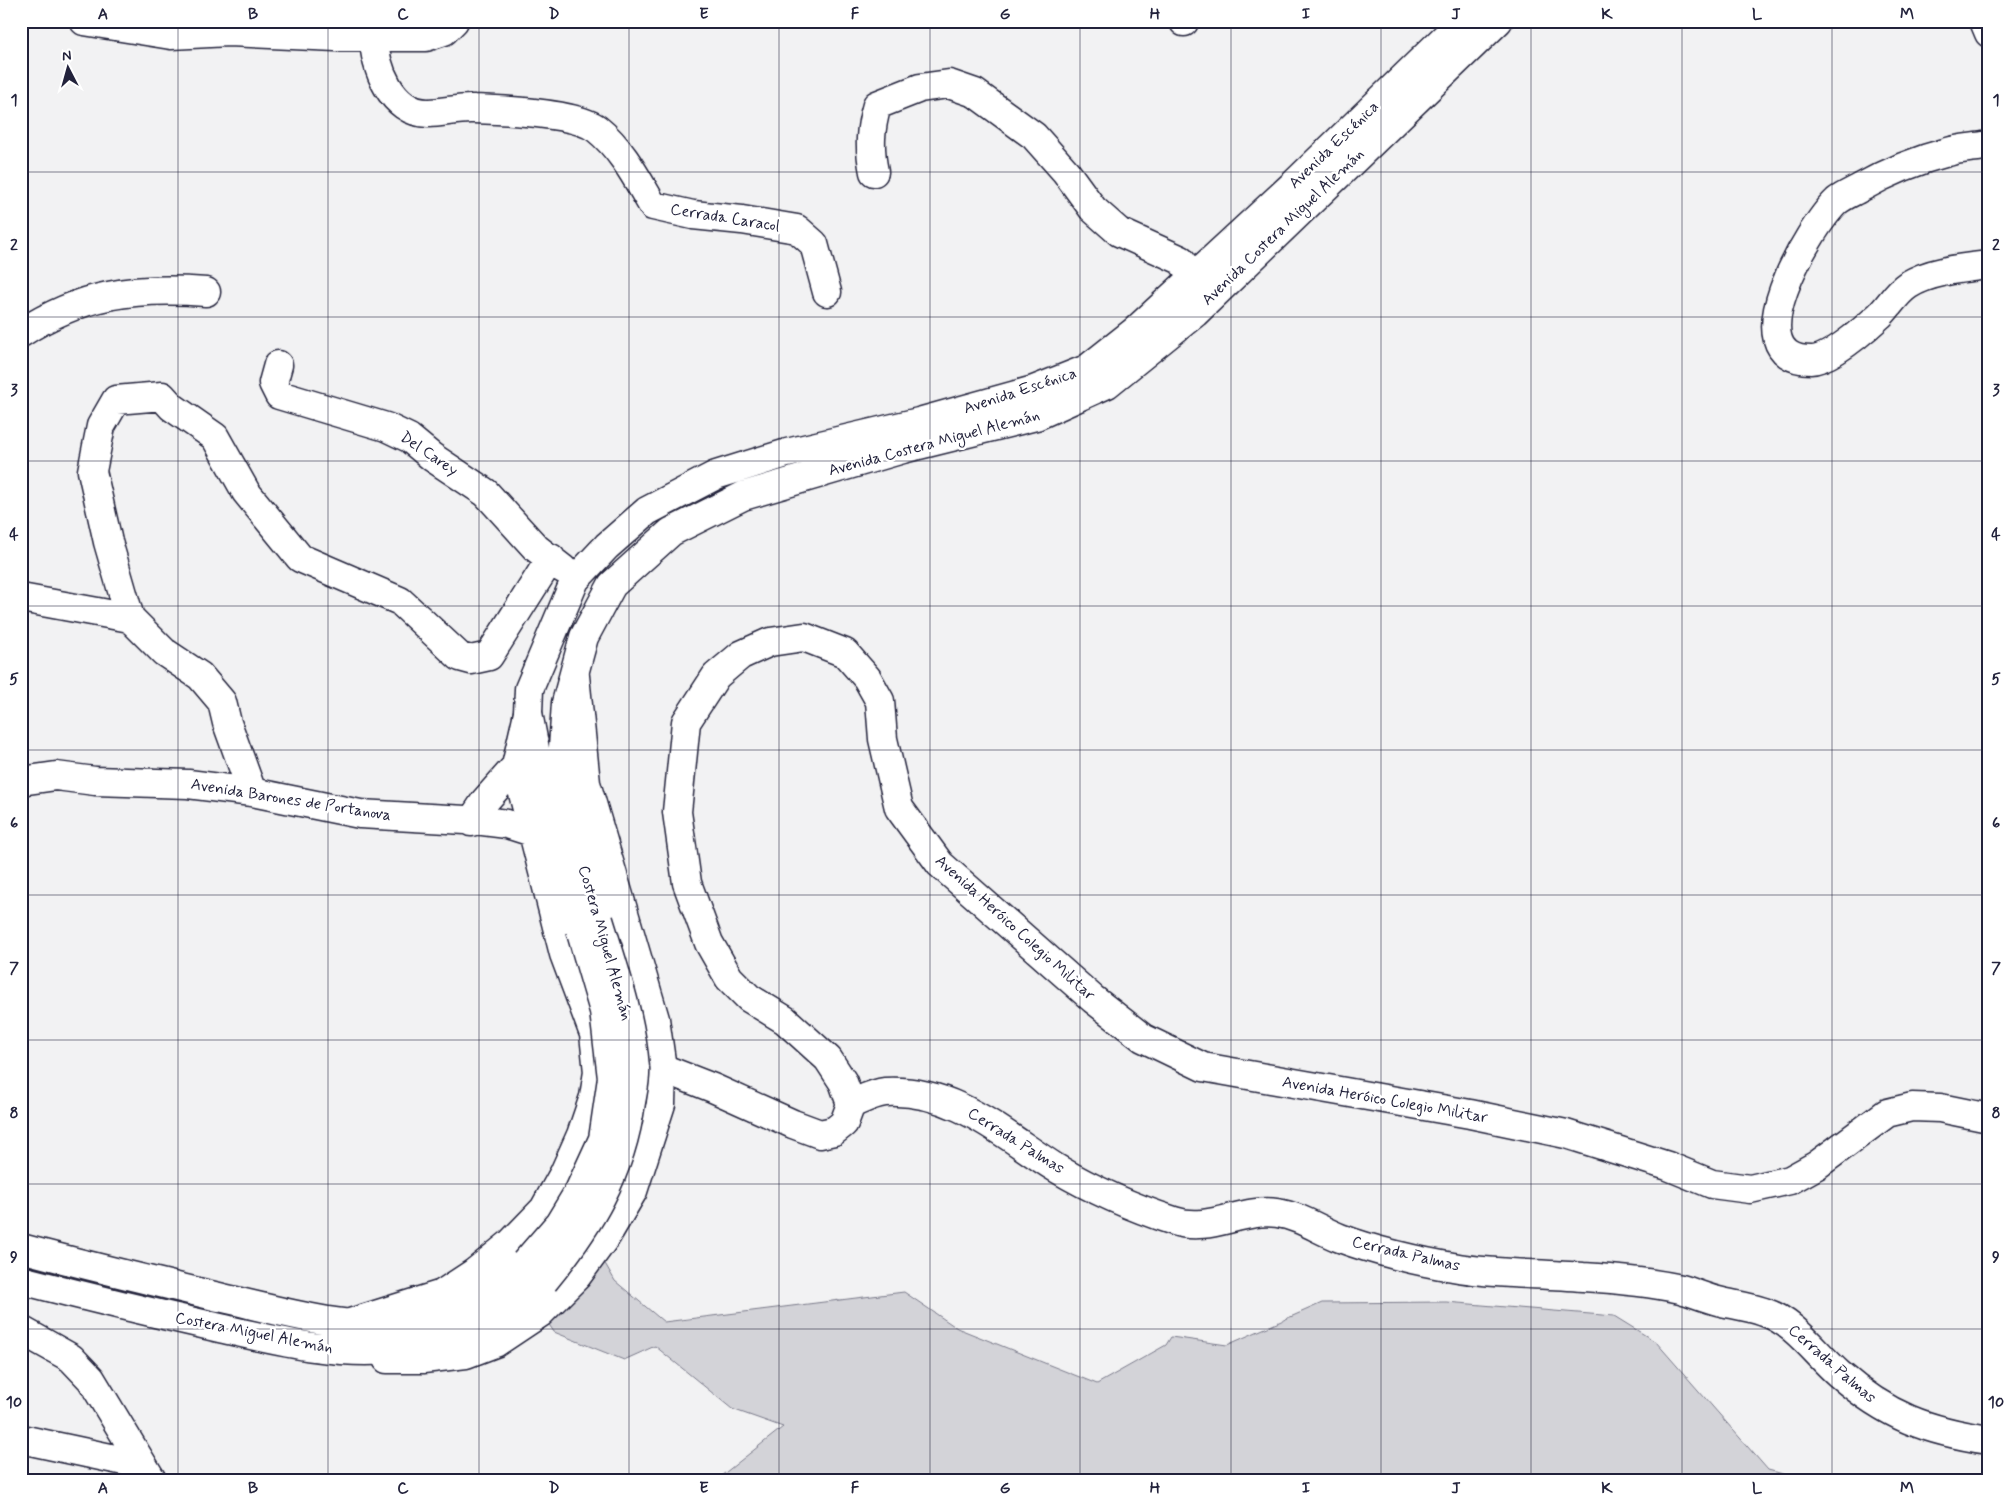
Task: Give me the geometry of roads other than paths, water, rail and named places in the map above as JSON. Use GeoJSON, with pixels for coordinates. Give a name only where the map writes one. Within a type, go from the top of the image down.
{"type":"FeatureCollection","features":[{"type":"Feature","properties":{"kind":"street"},"geometry":{"type":"LineString","coordinates":[[84,21],[171,35],[229,32],[336,37],[426,38],[444,31],[454,21]]}},
{"type":"Feature","properties":{"kind":"street","name":"Avenida Escénica"},"geometry":{"type":"LineString","coordinates":[[550,634],[575,580],[607,546],[647,512],[716,474],[787,453],[919,422],[1024,393],[1087,369],[1135,331],[1301,177],[1462,21]]}},
{"type":"Feature","properties":{"kind":"street","name":"Avenida Costera Miguel Alemán"},"geometry":{"type":"LineString","coordinates":[[584,637],[612,585],[656,545],[671,532],[743,496],[903,449],[1036,416],[1107,384],[1195,313],[1498,21]]}},
{"type":"Feature","properties":{"kind":"street"},"geometry":{"type":"LineString","coordinates":[[1984,21],[1989,33]]}},
{"type":"Feature","properties":{"kind":"street","name":"Cerrada Caracol"},"geometry":{"type":"LineString","coordinates":[[374,37],[374,54],[385,78],[394,96],[407,107],[426,113],[473,109],[573,118],[597,129],[626,161],[652,206],[692,215],[742,220],[798,229],[814,244],[827,292]]}},
{"type":"Feature","properties":{"kind":"street"},"geometry":{"type":"LineString","coordinates":[[874,172],[870,151],[870,129],[877,105],[920,88],[949,84],[975,93],[1034,136],[1066,172],[1093,209],[1119,232],[1181,260],[1193,276]]}},
{"type":"Feature","properties":{"kind":"street"},"geometry":{"type":"LineString","coordinates":[[1989,146],[1949,151],[1888,172],[1838,200],[1809,236],[1788,278],[1779,304],[1776,327],[1780,345],[1791,356],[1810,360],[1819,359],[1868,325],[1909,284],[1954,269],[1989,265]]}},
{"type":"Feature","properties":{"kind":"street"},"geometry":{"type":"LineString","coordinates":[[21,333],[43,319],[75,304],[128,291],[170,290],[206,292]]}},
{"type":"Feature","properties":{"kind":"street","name":"Del Carey"},"geometry":{"type":"LineString","coordinates":[[278,365],[273,383],[279,395],[386,427],[408,438],[432,457],[486,493],[536,548],[551,558],[575,580]]}},
{"type":"Feature","properties":{"kind":"street"},"geometry":{"type":"LineString","coordinates":[[252,792],[227,723],[222,702],[200,676],[164,652],[130,618],[108,542],[92,471],[101,426],[116,400],[162,396],[172,407],[214,437],[246,492],[300,558],[400,601],[460,657],[471,660],[489,656],[551,558]]}},
{"type":"Feature","properties":{"kind":"street"},"geometry":{"type":"LineString","coordinates":[[21,598],[130,618]]}},
{"type":"Feature","properties":{"kind":"street","name":"Costera Miguel Alemán"},"geometry":{"type":"LineString","coordinates":[[21,1248],[121,1274],[310,1318],[347,1337],[398,1349],[433,1343],[469,1331],[511,1310],[534,1272],[575,1243],[600,1202],[615,1164],[629,1118],[636,1070],[626,1006],[551,832],[528,714],[529,689],[550,634]]}},
{"type":"Feature","properties":{"kind":"street","name":"Costera Miguel Alemán"},"geometry":{"type":"LineString","coordinates":[[584,637],[566,703],[562,763],[569,815],[590,924]]}},
{"type":"Feature","properties":{"kind":"street","name":"Avenida Heróico Colegio Militar"},"geometry":{"type":"LineString","coordinates":[[851,1104],[843,1082],[828,1059],[785,1020],[749,998],[729,978],[709,943],[696,912],[687,883],[677,812],[686,722],[716,676],[741,655],[770,642],[804,637],[845,653],[867,678],[880,701],[883,739],[898,808],[940,864],[1093,999],[1143,1038],[1203,1067],[1470,1114],[1566,1134],[1668,1166],[1712,1184],[1750,1189],[1790,1180],[1817,1165],[1887,1113],[1912,1106],[1940,1108],[1989,1118]]}},
{"type":"Feature","properties":{"kind":"street"},"geometry":{"type":"LineString","coordinates":[[347,1337],[392,1360],[466,1354],[495,1343],[540,1313],[577,1276],[607,1235],[633,1191],[661,1104],[662,1068],[656,1019],[586,783],[575,672]]}},
{"type":"Feature","properties":{"kind":"street"},"geometry":{"type":"LineString","coordinates":[[347,1337],[442,1294],[474,1273],[510,1244],[544,1209],[578,1142],[594,1097],[598,1072],[596,1043],[564,954],[516,766],[528,714]]}},
{"type":"Feature","properties":{"kind":"street"},"geometry":{"type":"LineString","coordinates":[[516,766],[484,801],[471,822],[516,842],[524,854],[569,1017],[596,1043],[662,1068],[820,1134],[834,1131],[844,1122],[851,1104]]}},
{"type":"Feature","properties":{"kind":"street","name":"Avenida Barones de Portanova"},"geometry":{"type":"LineString","coordinates":[[26,775],[56,776],[95,781],[188,784],[252,792],[360,814],[507,824],[532,832]]}},
{"type":"Feature","properties":{"kind":"street","name":"Cerrada Palmas"},"geometry":{"type":"LineString","coordinates":[[851,1104],[883,1092],[925,1094],[944,1100],[966,1108],[1059,1169],[1131,1206],[1179,1223],[1200,1226],[1253,1212],[1278,1213],[1300,1219],[1340,1238],[1454,1268],[1623,1280],[1681,1289],[1707,1298],[1759,1310],[1776,1316],[1790,1327],[1839,1374],[1876,1404],[1906,1420],[1936,1430],[1989,1440]]}},
{"type":"Feature","properties":{"kind":"street","name":"Costera Miguel Alemán"},"geometry":{"type":"LineString","coordinates":[[21,1280],[144,1311],[270,1339],[347,1337]]}},
{"type":"Feature","properties":{"kind":"street"},"geometry":{"type":"LineString","coordinates":[[21,1330],[71,1358],[91,1379],[147,1472]]}},
{"type":"Feature","properties":{"kind":"street"},"geometry":{"type":"LineString","coordinates":[[21,1439],[147,1472]]}}]}
